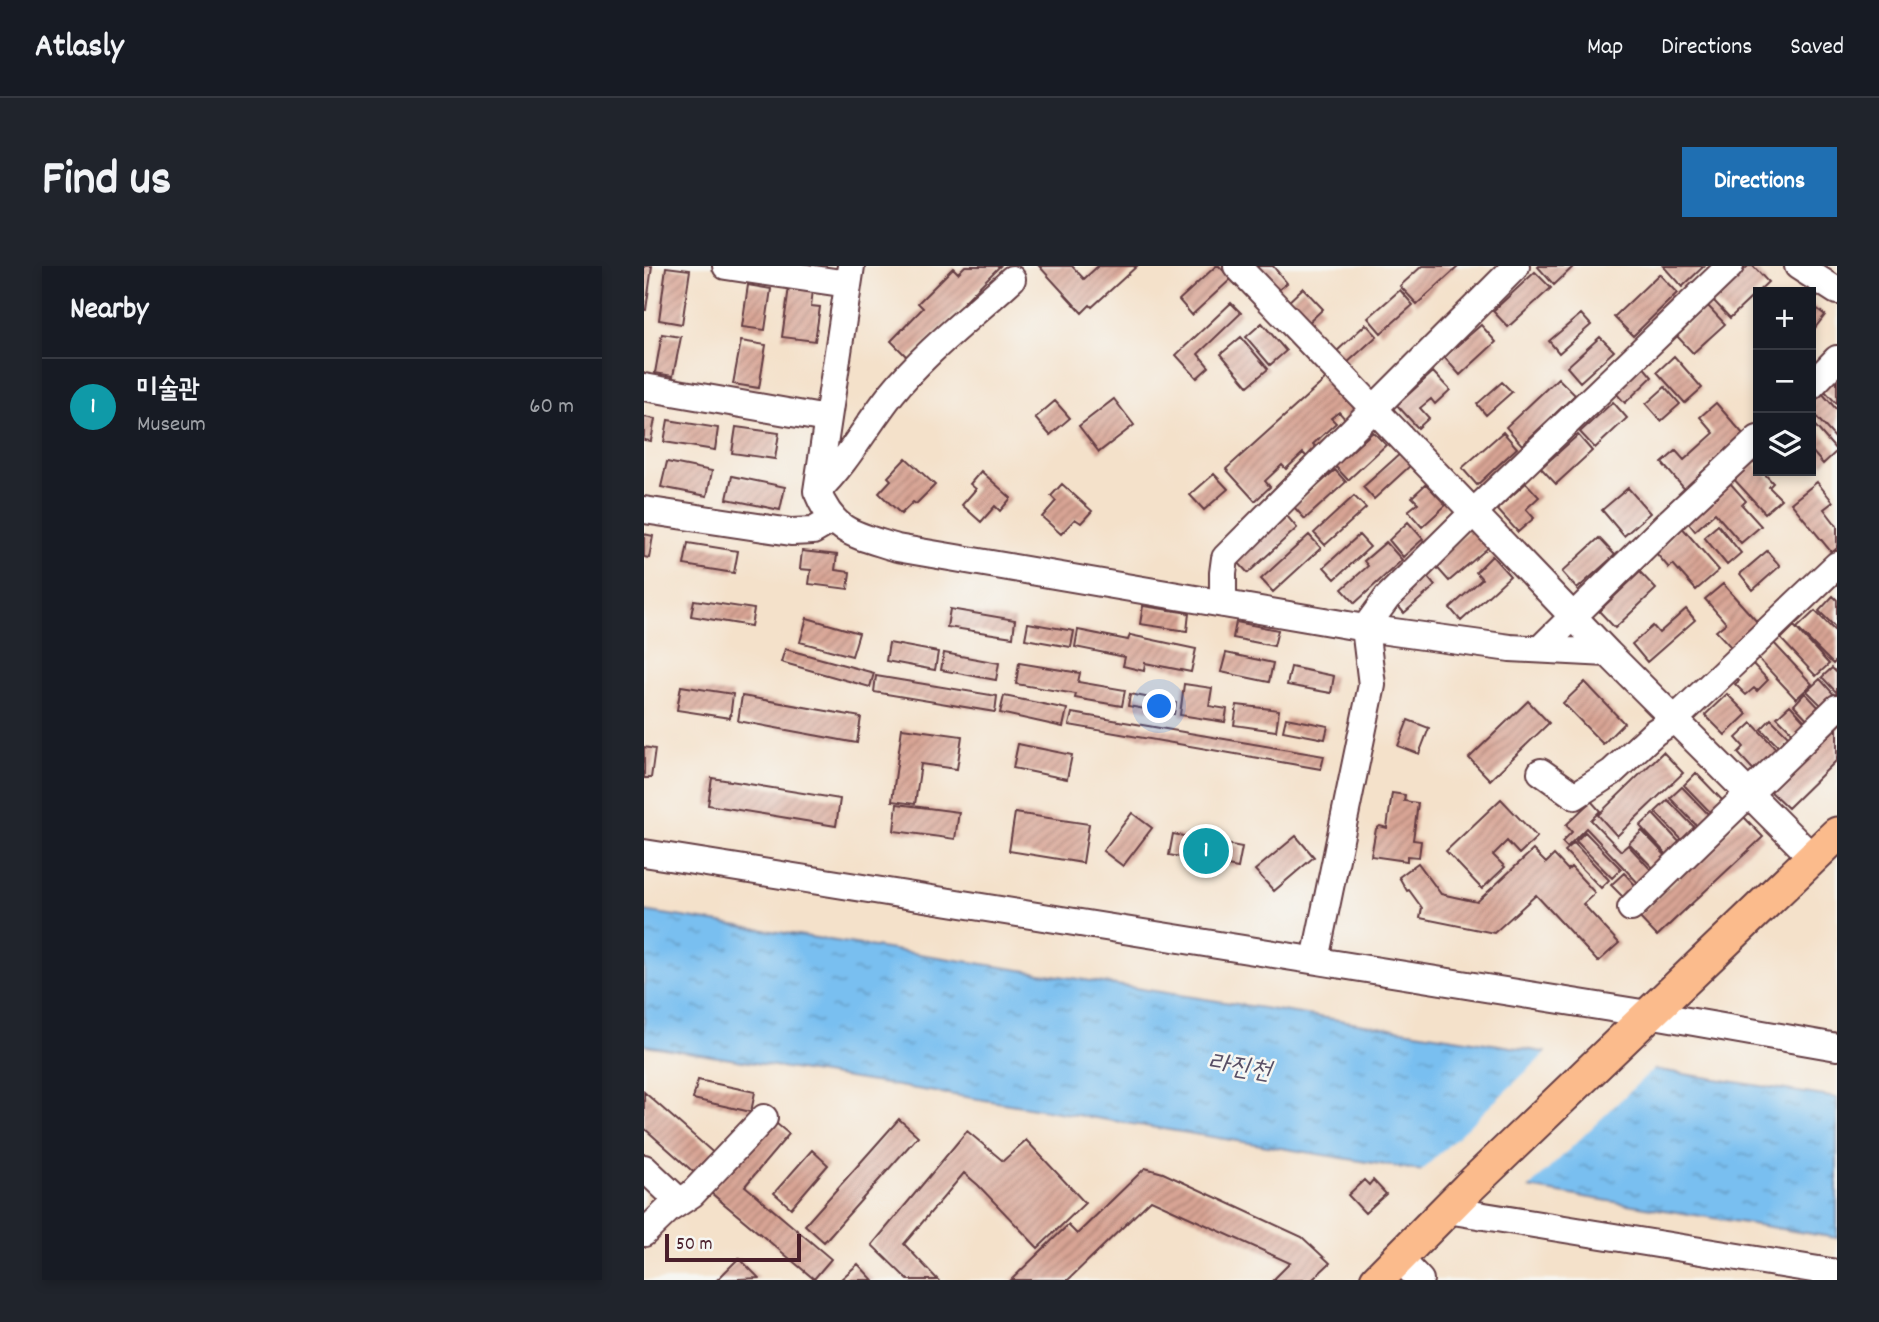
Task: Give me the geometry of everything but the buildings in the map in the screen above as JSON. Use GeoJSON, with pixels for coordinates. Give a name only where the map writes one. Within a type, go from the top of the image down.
{"type":"FeatureCollection","features":[{"type":"Feature","properties":{"kind":"main road"},"geometry":{"type":"LineString","coordinates":[[1399,1273],[1458,1199],[1837,834]]}},
{"type":"Feature","properties":{"kind":"street"},"geometry":{"type":"LineString","coordinates":[[726,266],[849,275],[817,491],[832,520],[850,532],[897,548],[1365,628],[1510,648],[1608,653]]}},
{"type":"Feature","properties":{"kind":"street"},"geometry":{"type":"LineString","coordinates":[[1237,266],[1608,653],[1812,857]]}},
{"type":"Feature","properties":{"kind":"street"},"geometry":{"type":"LineString","coordinates":[[1223,604],[1225,558],[1516,266]]}},
{"type":"Feature","properties":{"kind":"street"},"geometry":{"type":"LineString","coordinates":[[1315,960],[1372,685],[1365,628],[1387,598],[1730,266]]}},
{"type":"Feature","properties":{"kind":"street"},"geometry":{"type":"LineString","coordinates":[[1798,266],[1837,291]]}},
{"type":"Feature","properties":{"kind":"street"},"geometry":{"type":"LineString","coordinates":[[817,491],[836,472],[892,393],[1012,279]]}},
{"type":"Feature","properties":{"kind":"street"},"geometry":{"type":"LineString","coordinates":[[1816,381],[1837,359]]}},
{"type":"Feature","properties":{"kind":"street"},"geometry":{"type":"LineString","coordinates":[[644,387],[827,419]]}},
{"type":"Feature","properties":{"kind":"street"},"geometry":{"type":"LineString","coordinates":[[1540,649],[1666,524],[1753,444]]}},
{"type":"Feature","properties":{"kind":"street"},"geometry":{"type":"LineString","coordinates":[[644,510],[791,532],[813,531],[832,520]]}},
{"type":"Feature","properties":{"kind":"street"},"geometry":{"type":"LineString","coordinates":[[1541,772],[1574,796],[1612,772],[1655,732],[1674,720],[1837,565]]}},
{"type":"Feature","properties":{"kind":"street"},"geometry":{"type":"LineString","coordinates":[[1631,908],[1837,708]]}},
{"type":"Feature","properties":{"kind":"street"},"geometry":{"type":"LineString","coordinates":[[644,853],[1648,1014],[1837,1047]]}},
{"type":"Feature","properties":{"kind":"street"},"geometry":{"type":"LineString","coordinates":[[644,1233],[679,1201],[701,1186],[764,1118]]}},
{"type":"Feature","properties":{"kind":"street"},"geometry":{"type":"LineString","coordinates":[[644,1168],[679,1201]]}},
{"type":"Feature","properties":{"kind":"street"},"geometry":{"type":"LineString","coordinates":[[1458,1199],[1837,1273]]}},
{"type":"Feature","properties":{"kind":"water","name":"라진천"},"geometry":{"type":"Polygon","coordinates":[[[644,911],[1837,1098],[1837,1238],[644,1045],[644,911]]]}},
{"type":"Feature","properties":{"kind":"pier"},"geometry":{"type":"Polygon","coordinates":[[[1549,1050],[1656,1066],[1526,1191],[1419,1173],[1549,1050]]]}},
{"type":"Feature","properties":{"kind":"place","name":"미술관"},"geometry":{"type":"Point","coordinates":[1206,851]}}]}
